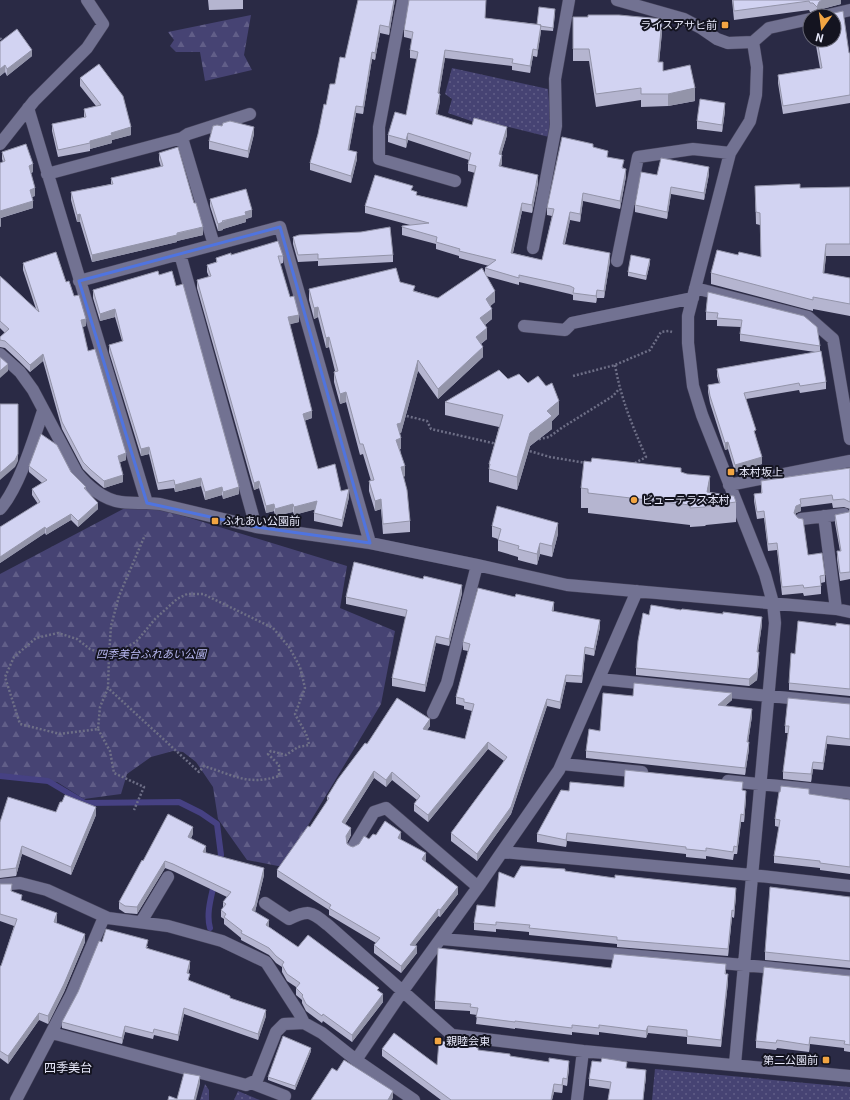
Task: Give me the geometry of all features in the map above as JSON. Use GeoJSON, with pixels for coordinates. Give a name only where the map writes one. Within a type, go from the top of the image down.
{"type":"FeatureCollection","features":[{"type":"Feature","properties":{"kind":"street"},"geometry":{"type":"LineString","coordinates":[[0,144],[28,108],[87,48],[103,24],[87,0]]}},
{"type":"Feature","properties":{"kind":"street"},"geometry":{"type":"LineString","coordinates":[[404,0],[379,127],[379,159],[455,181]]}},
{"type":"Feature","properties":{"kind":"street"},"geometry":{"type":"LineString","coordinates":[[534,248],[556,126],[555,79],[569,0]]}},
{"type":"Feature","properties":{"kind":"street"},"geometry":{"type":"LineString","coordinates":[[617,0],[684,19],[717,39],[728,43],[753,42],[770,28],[802,21]]}},
{"type":"Feature","properties":{"kind":"street"},"geometry":{"type":"LineString","coordinates":[[735,1064],[775,623],[773,603],[765,574],[702,415],[693,386],[688,338],[688,316],[730,153],[750,121],[756,95],[757,67],[753,42]]}},
{"type":"Feature","properties":{"kind":"street"},"geometry":{"type":"LineString","coordinates":[[28,108],[147,503]]}},
{"type":"Feature","properties":{"kind":"street"},"geometry":{"type":"LineString","coordinates":[[48,174],[182,138],[188,134],[250,114]]}},
{"type":"Feature","properties":{"kind":"street"},"geometry":{"type":"LineString","coordinates":[[182,138],[214,245]]}},
{"type":"Feature","properties":{"kind":"street"},"geometry":{"type":"LineString","coordinates":[[617,261],[638,157],[693,149],[730,153]]}},
{"type":"Feature","properties":{"kind":"street"},"geometry":{"type":"LineString","coordinates":[[79,281],[280,227],[370,543]]}},
{"type":"Feature","properties":{"kind":"street"},"geometry":{"type":"LineString","coordinates":[[180,254],[256,527]]}},
{"type":"Feature","properties":{"kind":"street"},"geometry":{"type":"LineString","coordinates":[[524,326],[565,330],[572,323],[694,293],[808,318],[834,339],[850,439]]}},
{"type":"Feature","properties":{"kind":"street"},"geometry":{"type":"LineString","coordinates":[[0,354],[20,372],[33,390],[77,473],[87,485],[120,502],[147,503],[159,509],[256,527],[370,543],[477,564],[567,585],[836,608],[850,612]]}},
{"type":"Feature","properties":{"kind":"street"},"geometry":{"type":"LineString","coordinates":[[0,509],[6,503],[20,474],[43,411]]}},
{"type":"Feature","properties":{"kind":"street"},"geometry":{"type":"LineString","coordinates":[[729,485],[850,461]]}},
{"type":"Feature","properties":{"kind":"street"},"geometry":{"type":"LineString","coordinates":[[801,519],[844,514]]}},
{"type":"Feature","properties":{"kind":"street"},"geometry":{"type":"LineString","coordinates":[[824,516],[836,608]]}},
{"type":"Feature","properties":{"kind":"street"},"geometry":{"type":"LineString","coordinates":[[433,713],[447,683],[477,564]]}},
{"type":"Feature","properties":{"kind":"street"},"geometry":{"type":"LineString","coordinates":[[356,1060],[402,992],[478,888],[559,770],[637,591]]}},
{"type":"Feature","properties":{"kind":"street"},"geometry":{"type":"LineString","coordinates":[[599,679],[850,704]]}},
{"type":"Feature","properties":{"kind":"street"},"geometry":{"type":"LineString","coordinates":[[562,764],[657,774]]}},
{"type":"Feature","properties":{"kind":"street"},"geometry":{"type":"LineString","coordinates":[[713,779],[850,793]]}},
{"type":"Feature","properties":{"kind":"street"},"geometry":{"type":"LineString","coordinates":[[353,847],[374,812],[386,808],[478,888]]}},
{"type":"Feature","properties":{"kind":"street"},"geometry":{"type":"LineString","coordinates":[[502,852],[752,875],[850,886]]}},
{"type":"Feature","properties":{"kind":"street"},"geometry":{"type":"LineString","coordinates":[[141,922],[168,878]]}},
{"type":"Feature","properties":{"kind":"street"},"geometry":{"type":"LineString","coordinates":[[0,885],[20,883],[47,890],[108,918],[168,926],[222,941],[266,962],[304,1023]]}},
{"type":"Feature","properties":{"kind":"street"},"geometry":{"type":"LineString","coordinates":[[265,903],[289,919],[303,912],[314,915],[328,925],[452,1036],[583,1051],[735,1064],[850,1076]]}},
{"type":"Feature","properties":{"kind":"street"},"geometry":{"type":"LineString","coordinates":[[16,1100],[71,995],[104,916]]}},
{"type":"Feature","properties":{"kind":"street"},"geometry":{"type":"LineString","coordinates":[[442,939],[744,965],[850,976]]}},
{"type":"Feature","properties":{"kind":"street"},"geometry":{"type":"LineString","coordinates":[[52,1032],[246,1085],[257,1080],[276,1032],[284,1024],[304,1023],[322,1033],[356,1060],[414,1100]]}},
{"type":"Feature","properties":{"kind":"street"},"geometry":{"type":"LineString","coordinates":[[577,1100],[583,1051]]}},
{"type":"Feature","properties":{"kind":"street"},"geometry":{"type":"LineString","coordinates":[[251,1083],[285,1096]]}},
{"type":"Feature","properties":{"kind":"path"},"geometry":{"type":"LineString","coordinates":[[0,38],[4,43]]}},
{"type":"Feature","properties":{"kind":"path"},"geometry":{"type":"LineString","coordinates":[[573,376],[615,365],[650,350],[661,332],[668,331],[688,338]]}},
{"type":"Feature","properties":{"kind":"path"},"geometry":{"type":"LineString","coordinates":[[615,365],[620,389],[628,415],[646,457],[637,463],[630,463]]}},
{"type":"Feature","properties":{"kind":"path"},"geometry":{"type":"LineString","coordinates":[[534,440],[550,437],[563,427],[613,396],[620,389]]}},
{"type":"Feature","properties":{"kind":"path"},"geometry":{"type":"LineString","coordinates":[[401,415],[427,421],[432,429],[501,445]]}},
{"type":"Feature","properties":{"kind":"path"},"geometry":{"type":"LineString","coordinates":[[524,450],[550,457],[588,464]]}},
{"type":"Feature","properties":{"kind":"path"},"geometry":{"type":"LineString","coordinates":[[134,810],[144,787],[114,773],[110,750],[98,729],[100,707],[108,688],[111,626],[119,596],[145,535]]}},
{"type":"Feature","properties":{"kind":"path"},"geometry":{"type":"LineString","coordinates":[[98,729],[60,734],[20,724],[5,677],[14,657],[36,638],[58,633],[77,639],[90,649],[109,656],[136,642],[155,619],[177,599],[186,594],[203,594],[272,628],[289,647],[300,667],[305,688],[295,714],[308,738],[309,745],[298,747],[286,755],[271,751],[268,754],[279,765],[279,776],[267,780],[238,778],[204,766],[199,772],[108,688]]}},
{"type":"Feature","properties":{"kind":"highlighted area"},"geometry":{"type":"Polygon","coordinates":[[[280,227],[370,543],[256,527],[147,503],[79,281],[280,227]]]}},
{"type":"Feature","properties":{"kind":"green space"},"geometry":{"type":"Polygon","coordinates":[[[251,15],[244,55],[252,70],[205,81],[200,52],[176,52],[170,46],[174,40],[168,32],[251,15]]]}},
{"type":"Feature","properties":{"kind":"green space"},"geometry":{"type":"Polygon","coordinates":[[[452,68],[548,89],[551,126],[549,137],[481,120],[477,123],[448,113],[452,99],[445,94],[452,68]]]}},
{"type":"Feature","properties":{"kind":"green space","name":"四季美台ふれあい公園"},"geometry":{"type":"Polygon","coordinates":[[[151,506],[347,566],[340,608],[395,631],[381,704],[283,867],[247,860],[218,819],[213,787],[196,762],[183,752],[173,751],[151,757],[127,774],[121,794],[84,799],[57,782],[0,776],[0,574],[125,508],[151,506]]]}},
{"type":"Feature","properties":{"kind":"green space"},"geometry":{"type":"Polygon","coordinates":[[[655,1069],[850,1087],[850,1100],[652,1100],[655,1069]]]}},
{"type":"Feature","properties":{"kind":"green space"},"geometry":{"type":"Polygon","coordinates":[[[205,1084],[209,1090],[209,1100],[200,1100],[205,1084]]]}},
{"type":"Feature","properties":{"kind":"green space"},"geometry":{"type":"Polygon","coordinates":[[[238,1091],[257,1099],[260,1100],[234,1100],[238,1091]]]}},
{"type":"Feature","properties":{"kind":"building"},"geometry":{"type":"Polygon","coordinates":[[[358,0],[394,0],[389,27],[380,25],[375,53],[372,52],[363,107],[356,106],[348,150],[357,152],[351,176],[310,163],[324,104],[326,105],[330,84],[335,84],[340,57],[345,58],[358,0]]]}},
{"type":"Feature","properties":{"kind":"building"},"geometry":{"type":"Polygon","coordinates":[[[409,0],[486,0],[485,18],[541,25],[537,50],[533,49],[530,66],[512,63],[513,59],[445,50],[436,114],[472,125],[474,118],[507,127],[499,154],[502,155],[499,166],[538,175],[532,205],[522,203],[511,253],[542,260],[554,209],[547,208],[562,137],[593,144],[593,147],[608,151],[607,157],[624,160],[622,168],[626,169],[620,201],[583,193],[580,214],[570,212],[563,244],[610,253],[604,291],[597,290],[596,296],[573,293],[574,288],[570,286],[519,275],[519,278],[485,268],[496,260],[459,251],[460,249],[436,242],[437,237],[402,227],[429,223],[365,206],[375,175],[413,186],[411,190],[417,192],[416,195],[467,207],[476,166],[468,164],[471,153],[408,133],[406,140],[388,135],[395,112],[406,115],[418,52],[410,50],[413,32],[404,30],[409,0]]]}},
{"type":"Feature","properties":{"kind":"building"},"geometry":{"type":"Polygon","coordinates":[[[733,0],[822,0],[819,2],[817,7],[809,1],[734,11],[733,0]]]}},
{"type":"Feature","properties":{"kind":"building"},"geometry":{"type":"Polygon","coordinates":[[[539,7],[555,9],[553,28],[540,26],[541,25],[537,24],[539,7]]]}},
{"type":"Feature","properties":{"kind":"building"},"geometry":{"type":"Polygon","coordinates":[[[843,11],[850,53],[850,95],[783,106],[778,75],[822,68],[818,48],[842,48],[843,11]]]}},
{"type":"Feature","properties":{"kind":"building"},"geometry":{"type":"Polygon","coordinates":[[[588,15],[619,15],[662,19],[658,62],[663,62],[663,71],[690,65],[695,88],[668,94],[641,94],[641,88],[596,94],[589,49],[573,49],[573,17],[588,17],[588,15]]]}},
{"type":"Feature","properties":{"kind":"building"},"geometry":{"type":"Polygon","coordinates":[[[17,29],[32,50],[7,69],[5,65],[0,69],[0,42],[17,29]]]}},
{"type":"Feature","properties":{"kind":"building"},"geometry":{"type":"Polygon","coordinates":[[[99,64],[123,96],[131,127],[111,133],[112,135],[90,141],[90,143],[58,150],[52,124],[86,117],[84,109],[101,105],[80,78],[99,64]]]}},
{"type":"Feature","properties":{"kind":"building"},"geometry":{"type":"Polygon","coordinates":[[[700,99],[725,103],[722,125],[697,121],[700,99]]]}},
{"type":"Feature","properties":{"kind":"building"},"geometry":{"type":"Polygon","coordinates":[[[230,121],[254,127],[248,151],[209,141],[213,126],[222,126],[223,123],[230,121]]]}},
{"type":"Feature","properties":{"kind":"building"},"geometry":{"type":"Polygon","coordinates":[[[26,144],[33,164],[29,166],[35,188],[30,190],[33,201],[0,211],[0,163],[5,161],[2,152],[26,144]]]}},
{"type":"Feature","properties":{"kind":"building"},"geometry":{"type":"Polygon","coordinates":[[[178,147],[194,203],[196,203],[203,227],[177,233],[177,235],[92,255],[80,214],[77,215],[71,192],[113,184],[111,178],[163,166],[159,153],[178,147]]]}},
{"type":"Feature","properties":{"kind":"building"},"geometry":{"type":"Polygon","coordinates":[[[661,158],[709,167],[704,193],[671,187],[667,212],[635,205],[641,172],[657,175],[661,158]]]}},
{"type":"Feature","properties":{"kind":"building"},"geometry":{"type":"Polygon","coordinates":[[[800,184],[800,188],[850,187],[850,244],[826,244],[823,273],[850,278],[850,304],[813,297],[813,300],[711,273],[717,250],[738,255],[739,252],[761,257],[760,213],[756,212],[755,186],[800,184]]]}},
{"type":"Feature","properties":{"kind":"building"},"geometry":{"type":"Polygon","coordinates":[[[246,189],[252,210],[245,212],[246,215],[222,221],[223,222],[218,224],[210,199],[246,189]]]}},
{"type":"Feature","properties":{"kind":"building"},"geometry":{"type":"Polygon","coordinates":[[[390,227],[393,255],[318,259],[318,254],[298,255],[293,237],[299,235],[361,232],[390,227]]]}},
{"type":"Feature","properties":{"kind":"building"},"geometry":{"type":"Polygon","coordinates":[[[278,241],[283,256],[278,256],[290,297],[294,296],[299,315],[288,317],[312,411],[303,414],[318,469],[335,464],[341,491],[349,489],[342,520],[314,513],[317,501],[294,507],[293,504],[275,509],[274,504],[266,506],[259,481],[254,483],[197,280],[211,276],[207,265],[217,262],[216,258],[278,241]]]}},
{"type":"Feature","properties":{"kind":"building"},"geometry":{"type":"Polygon","coordinates":[[[56,252],[66,282],[69,281],[74,296],[79,295],[86,319],[81,320],[88,351],[95,349],[126,453],[118,456],[123,475],[104,481],[83,462],[62,422],[43,354],[30,365],[5,341],[0,340],[0,337],[9,329],[0,321],[0,276],[39,312],[23,263],[56,252]]]}},
{"type":"Feature","properties":{"kind":"building"},"geometry":{"type":"Polygon","coordinates":[[[631,255],[650,259],[646,276],[628,272],[631,255]]]}},
{"type":"Feature","properties":{"kind":"building"},"geometry":{"type":"Polygon","coordinates":[[[396,268],[400,282],[415,286],[413,291],[438,298],[482,268],[495,291],[486,299],[492,309],[480,318],[487,328],[476,337],[483,347],[438,389],[418,360],[401,423],[397,424],[401,438],[396,440],[405,466],[401,467],[407,490],[410,521],[383,524],[381,499],[375,501],[369,481],[374,480],[363,444],[360,444],[346,392],[340,394],[334,372],[338,371],[329,337],[326,338],[318,307],[314,308],[309,289],[396,268]]]}},
{"type":"Feature","properties":{"kind":"building"},"geometry":{"type":"Polygon","coordinates":[[[158,271],[159,275],[172,271],[176,286],[183,284],[239,487],[223,492],[222,487],[205,492],[201,478],[175,485],[174,480],[158,483],[149,447],[141,449],[109,345],[123,341],[115,309],[100,314],[93,290],[158,271]]]}},
{"type":"Feature","properties":{"kind":"building"},"geometry":{"type":"Polygon","coordinates":[[[708,292],[804,316],[817,327],[820,346],[740,334],[742,320],[717,318],[718,313],[706,312],[708,292]]]}},
{"type":"Feature","properties":{"kind":"building"},"geometry":{"type":"Polygon","coordinates":[[[821,351],[826,382],[800,386],[799,383],[744,393],[756,430],[754,431],[762,457],[735,465],[728,442],[725,443],[710,396],[708,385],[720,383],[717,369],[821,351]]]}},
{"type":"Feature","properties":{"kind":"building"},"geometry":{"type":"Polygon","coordinates":[[[0,357],[8,364],[0,371],[0,357]]]}},
{"type":"Feature","properties":{"kind":"building"},"geometry":{"type":"Polygon","coordinates":[[[499,370],[508,379],[519,374],[528,383],[538,376],[546,386],[552,383],[559,401],[547,411],[552,416],[530,433],[517,477],[489,469],[489,464],[503,415],[445,402],[499,370]]]}},
{"type":"Feature","properties":{"kind":"building"},"geometry":{"type":"Polygon","coordinates":[[[0,404],[18,404],[18,454],[15,460],[0,473],[0,404]]]}},
{"type":"Feature","properties":{"kind":"building"},"geometry":{"type":"Polygon","coordinates":[[[41,434],[57,445],[71,472],[86,487],[84,488],[98,503],[78,521],[71,514],[46,529],[45,527],[0,557],[0,527],[40,502],[32,489],[47,480],[29,466],[41,434]]]}},
{"type":"Feature","properties":{"kind":"building"},"geometry":{"type":"Polygon","coordinates":[[[592,458],[681,468],[681,472],[687,474],[710,476],[707,492],[734,496],[736,502],[690,508],[690,505],[588,493],[588,489],[581,488],[584,461],[591,462],[592,458]]]}},
{"type":"Feature","properties":{"kind":"building"},"geometry":{"type":"Polygon","coordinates":[[[850,468],[850,502],[844,499],[833,500],[832,495],[800,499],[801,504],[796,506],[794,513],[798,518],[803,519],[808,555],[822,553],[825,575],[820,576],[821,586],[804,588],[803,585],[782,587],[777,543],[768,544],[764,511],[757,512],[754,494],[762,493],[761,481],[850,468]]]}},
{"type":"Feature","properties":{"kind":"building"},"geometry":{"type":"Polygon","coordinates":[[[497,506],[558,523],[552,546],[540,543],[537,554],[518,549],[519,546],[498,540],[501,529],[492,526],[497,506]]]}},
{"type":"Feature","properties":{"kind":"building"},"geometry":{"type":"Polygon","coordinates":[[[850,509],[850,572],[840,573],[837,551],[841,551],[835,515],[849,512],[850,509]]]}},
{"type":"Feature","properties":{"kind":"building"},"geometry":{"type":"Polygon","coordinates":[[[354,562],[423,579],[424,576],[462,585],[449,639],[436,636],[425,685],[392,678],[407,610],[346,597],[354,562]]]}},
{"type":"Feature","properties":{"kind":"building"},"geometry":{"type":"Polygon","coordinates":[[[478,588],[515,597],[516,594],[554,602],[552,611],[600,620],[594,649],[585,647],[582,676],[566,675],[560,702],[547,699],[511,807],[477,854],[451,833],[507,757],[488,742],[428,815],[414,804],[420,796],[392,772],[386,780],[374,771],[342,822],[351,828],[346,836],[347,844],[353,847],[359,844],[364,836],[369,839],[373,834],[376,835],[385,821],[401,832],[398,838],[426,853],[422,859],[458,887],[440,910],[438,909],[410,945],[417,946],[401,966],[374,945],[380,938],[329,908],[331,905],[277,870],[308,826],[310,827],[329,798],[327,797],[338,779],[365,743],[367,744],[397,698],[430,719],[423,729],[465,739],[474,704],[464,702],[464,699],[456,697],[470,644],[463,642],[478,588]]]}},
{"type":"Feature","properties":{"kind":"building"},"geometry":{"type":"Polygon","coordinates":[[[651,605],[681,610],[723,614],[723,612],[762,617],[757,652],[759,652],[757,672],[749,679],[636,668],[638,641],[643,613],[649,615],[651,605]]]}},
{"type":"Feature","properties":{"kind":"building"},"geometry":{"type":"Polygon","coordinates":[[[798,621],[836,626],[836,623],[850,625],[850,689],[789,683],[791,653],[795,654],[798,621]]]}},
{"type":"Feature","properties":{"kind":"building"},"geometry":{"type":"Polygon","coordinates":[[[634,683],[732,693],[718,705],[752,709],[745,768],[586,751],[589,729],[600,731],[603,693],[633,696],[634,683]]]}},
{"type":"Feature","properties":{"kind":"building"},"geometry":{"type":"Polygon","coordinates":[[[788,698],[850,704],[850,739],[827,736],[823,763],[813,762],[811,774],[783,772],[789,726],[785,726],[788,698]]]}},
{"type":"Feature","properties":{"kind":"building"},"geometry":{"type":"Polygon","coordinates":[[[625,770],[743,782],[742,790],[746,791],[744,815],[741,814],[737,847],[734,846],[733,852],[706,848],[706,851],[686,849],[686,847],[567,833],[566,840],[537,834],[561,790],[569,791],[570,782],[624,787],[625,770]]]}},
{"type":"Feature","properties":{"kind":"building"},"geometry":{"type":"Polygon","coordinates":[[[781,786],[809,789],[809,794],[850,800],[850,867],[820,863],[820,861],[774,856],[780,820],[775,819],[781,786]]]}},
{"type":"Feature","properties":{"kind":"building"},"geometry":{"type":"Polygon","coordinates":[[[65,795],[96,807],[71,867],[22,846],[16,868],[0,870],[0,822],[8,797],[56,812],[65,795]]]}},
{"type":"Feature","properties":{"kind":"building"},"geometry":{"type":"Polygon","coordinates":[[[168,814],[193,827],[188,837],[206,846],[203,852],[264,868],[255,905],[252,910],[269,920],[266,925],[298,947],[308,935],[379,988],[377,990],[383,994],[352,1035],[323,1014],[322,1016],[306,1004],[302,996],[303,995],[296,988],[300,983],[287,974],[282,965],[284,962],[269,948],[241,933],[242,931],[224,917],[226,914],[221,910],[226,904],[223,902],[231,892],[165,861],[137,907],[125,906],[119,902],[168,814]]]}},
{"type":"Feature","properties":{"kind":"building"},"geometry":{"type":"Polygon","coordinates":[[[521,866],[565,869],[565,871],[615,878],[615,875],[736,888],[728,949],[617,940],[617,937],[529,928],[530,925],[496,922],[496,925],[474,923],[477,905],[495,907],[499,872],[514,878],[521,866]]]}},
{"type":"Feature","properties":{"kind":"building"},"geometry":{"type":"Polygon","coordinates":[[[0,884],[12,884],[11,891],[22,895],[21,900],[57,913],[54,922],[85,934],[64,984],[48,1016],[39,1013],[8,1056],[0,1051],[0,966],[17,919],[0,914],[0,884]]]}},
{"type":"Feature","properties":{"kind":"building"},"geometry":{"type":"Polygon","coordinates":[[[770,887],[850,897],[850,961],[765,952],[770,887]]]}},
{"type":"Feature","properties":{"kind":"building"},"geometry":{"type":"Polygon","coordinates":[[[106,929],[148,940],[146,948],[190,961],[187,973],[190,974],[188,980],[230,996],[230,998],[266,1010],[258,1034],[184,1008],[178,1035],[154,1029],[153,1033],[125,1026],[122,1038],[62,1022],[78,992],[99,941],[102,942],[106,929]]]}},
{"type":"Feature","properties":{"kind":"building"},"geometry":{"type":"Polygon","coordinates":[[[438,948],[611,968],[614,954],[726,964],[725,974],[728,974],[721,1040],[687,1036],[687,1030],[648,1026],[646,1031],[599,1025],[599,1028],[572,1025],[572,1028],[476,1017],[478,1008],[470,1007],[471,1004],[435,1001],[438,948]]]}},
{"type":"Feature","properties":{"kind":"building"},"geometry":{"type":"Polygon","coordinates":[[[764,967],[850,976],[850,1045],[844,1044],[845,1041],[810,1037],[809,1045],[777,1040],[776,1043],[756,1041],[764,967]]]}},
{"type":"Feature","properties":{"kind":"building"},"geometry":{"type":"Polygon","coordinates":[[[394,1033],[437,1065],[439,1041],[478,1045],[478,1050],[510,1054],[510,1056],[549,1062],[549,1058],[569,1061],[567,1079],[563,1078],[562,1085],[554,1084],[551,1100],[451,1100],[382,1049],[394,1033]]]}},
{"type":"Feature","properties":{"kind":"building"},"geometry":{"type":"Polygon","coordinates":[[[283,1036],[311,1048],[295,1086],[268,1077],[283,1036]]]}},
{"type":"Feature","properties":{"kind":"building"},"geometry":{"type":"Polygon","coordinates":[[[602,1058],[627,1062],[626,1068],[646,1070],[643,1100],[608,1100],[611,1082],[589,1079],[592,1061],[601,1062],[602,1058]]]}},
{"type":"Feature","properties":{"kind":"building"},"geometry":{"type":"Polygon","coordinates":[[[344,1060],[393,1091],[388,1100],[311,1100],[332,1068],[337,1071],[344,1060]]]}},
{"type":"Feature","properties":{"kind":"building"},"geometry":{"type":"Polygon","coordinates":[[[184,1073],[200,1076],[194,1100],[168,1100],[169,1096],[177,1099],[184,1073]]]}},
{"type":"Feature","properties":{"kind":"waterway"},"geometry":{"type":"LineString","coordinates":[[0,776],[48,781],[85,803],[179,802],[201,813],[217,824],[221,855],[219,863]]}},
{"type":"Feature","properties":{"kind":"waterway"},"geometry":{"type":"LineString","coordinates":[[210,928],[210,900],[214,884]]}},
{"type":"Feature","properties":{"kind":"place","name":"ライスアサヒ前"},"geometry":{"type":"Point","coordinates":[725,25]}},
{"type":"Feature","properties":{"kind":"place","name":"本村坂上"},"geometry":{"type":"Point","coordinates":[731,472]}},
{"type":"Feature","properties":{"kind":"place","name":"ビューテラス本村"},"geometry":{"type":"Point","coordinates":[634,500]}},
{"type":"Feature","properties":{"kind":"place","name":"ふれあい公園前"},"geometry":{"type":"Point","coordinates":[215,521]}},
{"type":"Feature","properties":{"kind":"place","name":"親睦会東"},"geometry":{"type":"Point","coordinates":[438,1041]}},
{"type":"Feature","properties":{"kind":"place","name":"第二公園前"},"geometry":{"type":"Point","coordinates":[826,1060]}},
{"type":"Feature","properties":{"kind":"district","name":"四季美台"},"geometry":{"type":"Point","coordinates":[68,1068]}}]}
